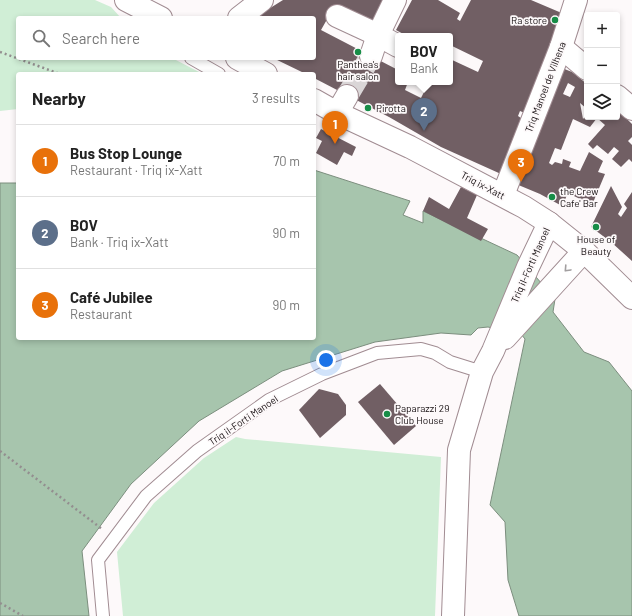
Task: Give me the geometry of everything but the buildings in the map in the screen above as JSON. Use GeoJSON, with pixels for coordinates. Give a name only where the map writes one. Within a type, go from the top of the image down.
{"type":"FeatureCollection","features":[{"type":"Feature","properties":{"kind":"street"},"geometry":{"type":"LineString","coordinates":[[126,0],[157,16]]}},
{"type":"Feature","properties":{"kind":"street"},"geometry":{"type":"LineString","coordinates":[[242,16],[262,0]]}},
{"type":"Feature","properties":{"kind":"street"},"geometry":{"type":"LineString","coordinates":[[372,56],[378,34],[395,0]]}},
{"type":"Feature","properties":{"kind":"street","name":"Triq Manoel de Vilhena"},"geometry":{"type":"LineString","coordinates":[[503,195],[561,47],[569,2]]}},
{"type":"Feature","properties":{"kind":"street"},"geometry":{"type":"LineString","coordinates":[[337,16],[378,34],[395,44]]}},
{"type":"Feature","properties":{"kind":"street"},"geometry":{"type":"LineString","coordinates":[[561,47],[584,66]]}},
{"type":"Feature","properties":{"kind":"street"},"geometry":{"type":"LineString","coordinates":[[241,60],[262,72]]}},
{"type":"Feature","properties":{"kind":"street"},"geometry":{"type":"LineString","coordinates":[[620,99],[632,109]]}},
{"type":"Feature","properties":{"kind":"street","name":"Triq ix-Xatt"},"geometry":{"type":"LineString","coordinates":[[316,100],[342,104],[410,147],[524,207],[549,223],[584,251],[632,298]]}},
{"type":"Feature","properties":{"kind":"street","name":"Triq il-Forti Manoel"},"geometry":{"type":"LineString","coordinates":[[453,616],[459,450],[482,372],[493,351],[528,267],[549,223]]}},
{"type":"Feature","properties":{"kind":"street","name":"Triq il-Forti Manoel"},"geometry":{"type":"LineString","coordinates":[[493,351],[584,251]]}},
{"type":"Feature","properties":{"kind":"lane"},"geometry":{"type":"LineString","coordinates":[[119,0],[133,16]]}},
{"type":"Feature","properties":{"kind":"lane"},"geometry":{"type":"LineString","coordinates":[[194,60],[216,72]]}},
{"type":"Feature","properties":{"kind":"lane","name":"Triq il-Forti Manoel"},"geometry":{"type":"LineString","coordinates":[[103,616],[98,560],[146,496],[197,451],[269,400],[322,374],[377,353],[421,349],[435,353],[450,362],[482,372]]}},
{"type":"Feature","properties":{"kind":"path"},"geometry":{"type":"LineString","coordinates":[[0,52],[16,58]]}},
{"type":"Feature","properties":{"kind":"path"},"geometry":{"type":"LineString","coordinates":[[22,60],[55,72]]}},
{"type":"Feature","properties":{"kind":"path"},"geometry":{"type":"LineString","coordinates":[[0,452],[105,531]]}},
{"type":"Feature","properties":{"kind":"path"},"geometry":{"type":"LineString","coordinates":[[0,602],[23,616]]}},
{"type":"Feature","properties":{"kind":"shaded area"},"geometry":{"type":"Polygon","coordinates":[[[0,0],[95,0],[111,7],[119,16],[16,16],[16,60],[176,60],[199,72],[16,72],[16,109],[0,111],[0,0]]]}},
{"type":"Feature","properties":{"kind":"shaded area"},"geometry":{"type":"Polygon","coordinates":[[[316,171],[410,201],[403,215],[423,223],[423,211],[517,255],[555,299],[553,312],[584,352],[609,362],[632,391],[632,616],[519,616],[508,580],[505,522],[490,505],[525,339],[521,334],[488,327],[478,328],[471,335],[441,333],[375,342],[282,371],[199,421],[131,484],[82,551],[89,616],[0,616],[0,183],[16,183],[16,340],[316,340],[316,171]]]}},
{"type":"Feature","properties":{"kind":"shaded area"},"geometry":{"type":"Polygon","coordinates":[[[236,437],[441,457],[435,616],[123,616],[117,552],[154,503],[204,458],[236,437]]]}},
{"type":"Feature","properties":{"kind":"tunnel"},"geometry":{"type":"LineString","coordinates":[[347,96],[371,56]]}},
{"type":"Feature","properties":{"kind":"place","name":"Ra store"},"geometry":{"type":"Point","coordinates":[555,20]}},
{"type":"Feature","properties":{"kind":"place","name":"Panthea's hair salon"},"geometry":{"type":"Point","coordinates":[358,52]}},
{"type":"Feature","properties":{"kind":"place","name":"Pirotta"},"geometry":{"type":"Point","coordinates":[368,108]}},
{"type":"Feature","properties":{"kind":"place","name":"BOV"},"geometry":{"type":"Point","coordinates":[424,131]}},
{"type":"Feature","properties":{"kind":"place","name":"Bus Stop Lounge"},"geometry":{"type":"Point","coordinates":[335,144]}},
{"type":"Feature","properties":{"kind":"place","name":"Café Jubilee"},"geometry":{"type":"Point","coordinates":[521,182]}},
{"type":"Feature","properties":{"kind":"place","name":"the Crew Cafe' Bar"},"geometry":{"type":"Point","coordinates":[552,197]}},
{"type":"Feature","properties":{"kind":"place","name":"House of Beauty"},"geometry":{"type":"Point","coordinates":[596,227]}},
{"type":"Feature","properties":{"kind":"place","name":"Paparazzi 29 Club House"},"geometry":{"type":"Point","coordinates":[387,414]}}]}
